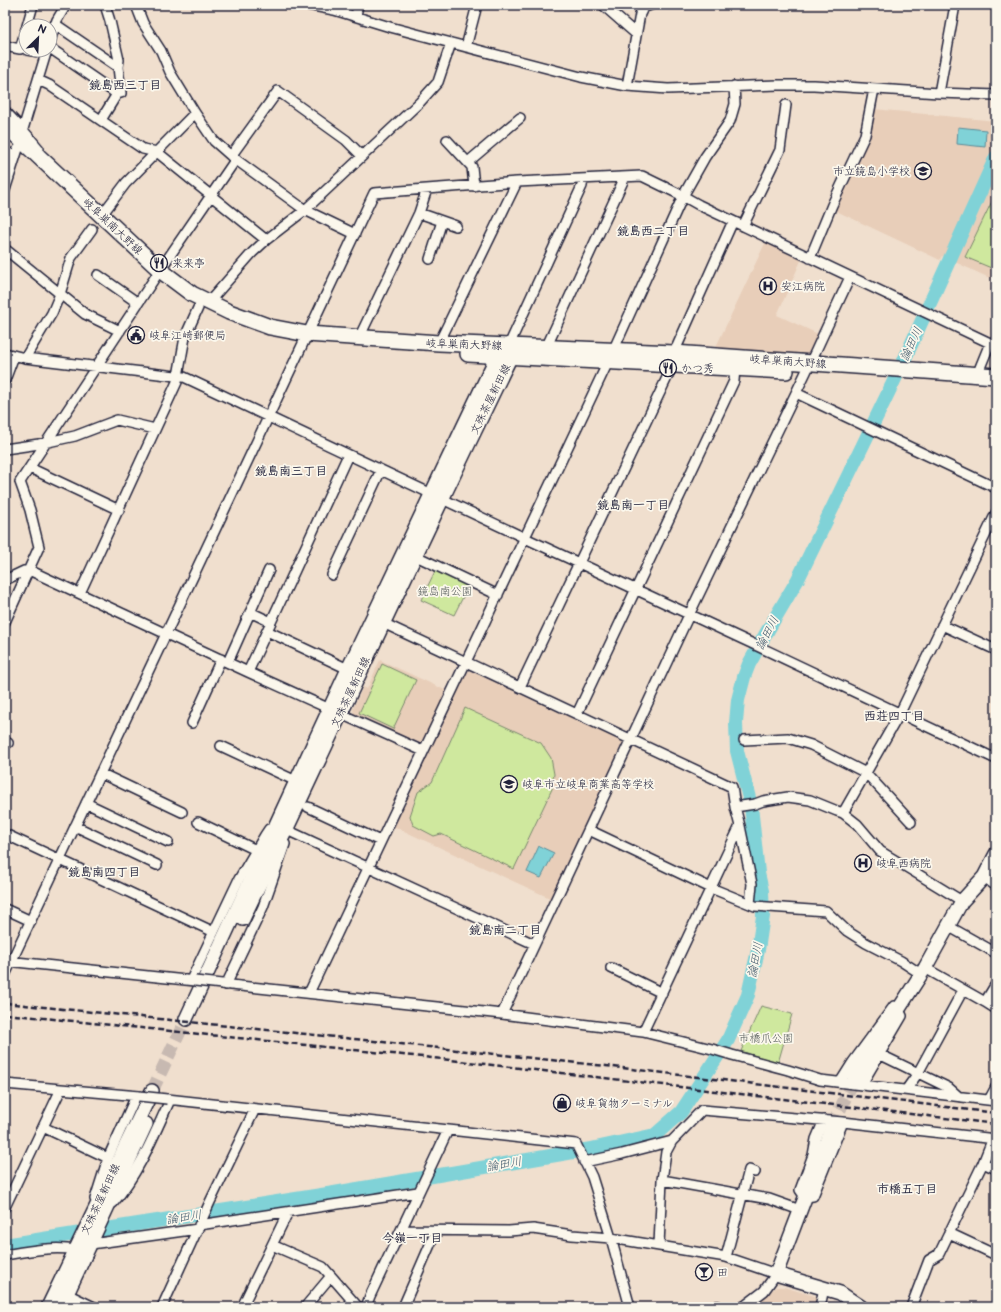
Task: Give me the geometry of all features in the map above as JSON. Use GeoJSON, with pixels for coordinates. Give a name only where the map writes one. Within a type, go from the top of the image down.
{"type":"FeatureCollection","features":[{"type":"Feature","properties":{"kind":"main road","name":"岐阜巣南大野線"},"geometry":{"type":"LineString","coordinates":[[12,140],[44,161],[101,216],[178,296],[203,305],[226,321],[252,331],[283,338],[359,338],[439,343],[505,352],[546,348],[611,356]]}},
{"type":"Feature","properties":{"kind":"main road","name":"岐阜巣南大野線"},"geometry":{"type":"LineString","coordinates":[[12,140],[157,274]]}},
{"type":"Feature","properties":{"kind":"main road","name":"岐阜巣南大野線"},"geometry":{"type":"LineString","coordinates":[[305,338],[505,352],[674,359],[885,373],[996,376]]}},
{"type":"Feature","properties":{"kind":"main road","name":"文殊茶屋新田線"},"geometry":{"type":"LineString","coordinates":[[437,496],[416,556],[383,623],[335,712],[296,781],[190,1020],[268,866],[288,830],[335,712],[348,669],[437,496],[505,352]]}},
{"type":"Feature","properties":{"kind":"main road","name":"岐阜巣南大野線"},"geometry":{"type":"LineString","coordinates":[[674,359],[735,368],[808,368]]}},
{"type":"Feature","properties":{"kind":"main road","name":"岐阜巣南大野線"},"geometry":{"type":"LineString","coordinates":[[905,374],[996,385]]}},
{"type":"Feature","properties":{"kind":"main road"},"geometry":{"type":"LineString","coordinates":[[852,1082],[923,971],[962,900],[984,877],[996,854]]}},
{"type":"Feature","properties":{"kind":"main road","name":"文殊茶屋新田線"},"geometry":{"type":"LineString","coordinates":[[61,1307],[97,1217],[162,1095]]}},
{"type":"Feature","properties":{"kind":"main road"},"geometry":{"type":"LineString","coordinates":[[828,1124],[805,1197],[776,1274],[840,1293],[861,1307]]}},
{"type":"Feature","properties":{"kind":"main road","name":"文殊茶屋新田線"},"geometry":{"type":"LineString","coordinates":[[48,1307],[85,1244]]}},
{"type":"Feature","properties":{"kind":"street"},"geometry":{"type":"LineString","coordinates":[[29,18],[33,5]]}},
{"type":"Feature","properties":{"kind":"street"},"geometry":{"type":"LineString","coordinates":[[58,19],[66,5]]}},
{"type":"Feature","properties":{"kind":"street"},"geometry":{"type":"LineString","coordinates":[[101,120],[118,94],[121,93],[118,67],[119,60],[105,5]]}},
{"type":"Feature","properties":{"kind":"street"},"geometry":{"type":"LineString","coordinates":[[136,5],[143,23],[161,51],[170,72],[214,141],[233,157],[305,210],[355,234]]}},
{"type":"Feature","properties":{"kind":"street"},"geometry":{"type":"LineString","coordinates":[[308,5],[356,16],[390,27],[581,77],[627,86],[668,88],[814,85],[996,95]]}},
{"type":"Feature","properties":{"kind":"street"},"geometry":{"type":"LineString","coordinates":[[356,16],[358,5]]}},
{"type":"Feature","properties":{"kind":"street"},"geometry":{"type":"LineString","coordinates":[[466,47],[477,5]]}},
{"type":"Feature","properties":{"kind":"street"},"geometry":{"type":"LineString","coordinates":[[603,5],[636,34]]}},
{"type":"Feature","properties":{"kind":"street"},"geometry":{"type":"LineString","coordinates":[[627,86],[641,11],[651,5]]}},
{"type":"Feature","properties":{"kind":"street"},"geometry":{"type":"LineString","coordinates":[[939,93],[955,5]]}},
{"type":"Feature","properties":{"kind":"street"},"geometry":{"type":"LineString","coordinates":[[58,26],[118,67]]}},
{"type":"Feature","properties":{"kind":"street"},"geometry":{"type":"LineString","coordinates":[[80,593],[177,382],[185,337],[203,305],[266,240],[305,210],[420,102],[438,82],[451,43]]}},
{"type":"Feature","properties":{"kind":"street"},"geometry":{"type":"LineString","coordinates":[[5,46],[18,49]]}},
{"type":"Feature","properties":{"kind":"street"},"geometry":{"type":"LineString","coordinates":[[5,190],[12,140],[38,80],[43,58]]}},
{"type":"Feature","properties":{"kind":"street"},"geometry":{"type":"LineString","coordinates":[[57,58],[118,94]]}},
{"type":"Feature","properties":{"kind":"street"},"geometry":{"type":"LineString","coordinates":[[38,80],[49,85],[143,149],[157,152],[266,240]]}},
{"type":"Feature","properties":{"kind":"street"},"geometry":{"type":"LineString","coordinates":[[309,994],[380,841],[611,356],[683,196],[705,157],[730,121],[735,104],[734,86]]}},
{"type":"Feature","properties":{"kind":"street"},"geometry":{"type":"LineString","coordinates":[[810,258],[832,205],[865,135],[874,89]]}},
{"type":"Feature","properties":{"kind":"street"},"geometry":{"type":"LineString","coordinates":[[5,622],[39,547],[30,510],[20,482],[211,195],[233,157],[278,91],[346,140],[362,156]]}},
{"type":"Feature","properties":{"kind":"street"},"geometry":{"type":"LineString","coordinates":[[743,226],[780,150],[786,105]]}},
{"type":"Feature","properties":{"kind":"street"},"geometry":{"type":"LineString","coordinates":[[5,112],[12,140]]}},
{"type":"Feature","properties":{"kind":"street"},"geometry":{"type":"LineString","coordinates":[[101,216],[126,183],[195,113]]}},
{"type":"Feature","properties":{"kind":"street"},"geometry":{"type":"LineString","coordinates":[[468,162],[520,118]]}},
{"type":"Feature","properties":{"kind":"street"},"geometry":{"type":"LineString","coordinates":[[447,140],[472,167],[474,186]]}},
{"type":"Feature","properties":{"kind":"street"},"geometry":{"type":"LineString","coordinates":[[5,975],[8,961],[31,921],[374,194],[517,182],[642,176],[699,205],[990,343],[977,375]]}},
{"type":"Feature","properties":{"kind":"street"},"geometry":{"type":"LineString","coordinates":[[546,348],[625,177]]}},
{"type":"Feature","properties":{"kind":"street"},"geometry":{"type":"LineString","coordinates":[[505,352],[582,186],[583,179]]}},
{"type":"Feature","properties":{"kind":"street"},"geometry":{"type":"LineString","coordinates":[[439,343],[517,182]]}},
{"type":"Feature","properties":{"kind":"street"},"geometry":{"type":"LineString","coordinates":[[359,338],[419,213],[427,189]]}},
{"type":"Feature","properties":{"kind":"street"},"geometry":{"type":"LineString","coordinates":[[419,213],[456,226]]}},
{"type":"Feature","properties":{"kind":"street"},"geometry":{"type":"LineString","coordinates":[[430,260],[442,221]]}},
{"type":"Feature","properties":{"kind":"street"},"geometry":{"type":"LineString","coordinates":[[520,687],[674,359],[733,221]]}},
{"type":"Feature","properties":{"kind":"street"},"geometry":{"type":"LineString","coordinates":[[25,358],[52,313],[60,294],[71,258],[92,229]]}},
{"type":"Feature","properties":{"kind":"street"},"geometry":{"type":"LineString","coordinates":[[5,249],[85,314],[120,330]]}},
{"type":"Feature","properties":{"kind":"street"},"geometry":{"type":"LineString","coordinates":[[98,275],[138,303]]}},
{"type":"Feature","properties":{"kind":"street"},"geometry":{"type":"LineString","coordinates":[[502,1014],[632,740],[689,615],[808,368],[850,277]]}},
{"type":"Feature","properties":{"kind":"street"},"geometry":{"type":"LineString","coordinates":[[5,380],[9,354],[25,358],[184,377],[579,564],[767,650],[996,758]]}},
{"type":"Feature","properties":{"kind":"street"},"geometry":{"type":"LineString","coordinates":[[577,714],[734,381],[735,368]]}},
{"type":"Feature","properties":{"kind":"street"},"geometry":{"type":"LineString","coordinates":[[796,393],[996,488]]}},
{"type":"Feature","properties":{"kind":"street"},"geometry":{"type":"LineString","coordinates":[[5,449],[46,443],[75,436],[117,420],[156,429]]}},
{"type":"Feature","properties":{"kind":"street"},"geometry":{"type":"LineString","coordinates":[[248,672],[348,455]]}},
{"type":"Feature","properties":{"kind":"street"},"geometry":{"type":"LineString","coordinates":[[30,468],[118,510]]}},
{"type":"Feature","properties":{"kind":"street"},"geometry":{"type":"LineString","coordinates":[[332,575],[381,470]]}},
{"type":"Feature","properties":{"kind":"street"},"geometry":{"type":"LineString","coordinates":[[843,813],[900,714],[996,513]]}},
{"type":"Feature","properties":{"kind":"street"},"geometry":{"type":"LineString","coordinates":[[416,556],[498,595]]}},
{"type":"Feature","properties":{"kind":"street"},"geometry":{"type":"LineString","coordinates":[[5,580],[29,570],[335,712],[423,751]]}},
{"type":"Feature","properties":{"kind":"street"},"geometry":{"type":"LineString","coordinates":[[192,723],[250,612],[270,570]]}},
{"type":"Feature","properties":{"kind":"street"},"geometry":{"type":"LineString","coordinates":[[250,612],[269,626],[348,669]]}},
{"type":"Feature","properties":{"kind":"street"},"geometry":{"type":"LineString","coordinates":[[383,623],[732,787],[752,884],[752,905]]}},
{"type":"Feature","properties":{"kind":"street"},"geometry":{"type":"LineString","coordinates":[[942,625],[996,650]]}},
{"type":"Feature","properties":{"kind":"street"},"geometry":{"type":"LineString","coordinates":[[744,740],[788,738],[811,745],[866,773],[911,822]]}},
{"type":"Feature","properties":{"kind":"street"},"geometry":{"type":"LineString","coordinates":[[221,746],[296,781]]}},
{"type":"Feature","properties":{"kind":"street"},"geometry":{"type":"LineString","coordinates":[[100,774],[182,812]]}},
{"type":"Feature","properties":{"kind":"street"},"geometry":{"type":"LineString","coordinates":[[737,807],[788,796],[810,800],[843,813],[857,824],[880,851],[962,900]]}},
{"type":"Feature","properties":{"kind":"street"},"geometry":{"type":"LineString","coordinates":[[86,803],[168,842]]}},
{"type":"Feature","properties":{"kind":"street"},"geometry":{"type":"LineString","coordinates":[[308,807],[380,841]]}},
{"type":"Feature","properties":{"kind":"street"},"geometry":{"type":"LineString","coordinates":[[193,980],[239,879],[265,835],[280,816]]}},
{"type":"Feature","properties":{"kind":"street"},"geometry":{"type":"LineString","coordinates":[[198,822],[256,850]]}},
{"type":"Feature","properties":{"kind":"street"},"geometry":{"type":"LineString","coordinates":[[75,826],[157,865]]}},
{"type":"Feature","properties":{"kind":"street"},"geometry":{"type":"LineString","coordinates":[[643,1032],[740,826]]}},
{"type":"Feature","properties":{"kind":"street"},"geometry":{"type":"LineString","coordinates":[[224,984],[263,907],[288,830],[534,944]]}},
{"type":"Feature","properties":{"kind":"street"},"geometry":{"type":"LineString","coordinates":[[589,830],[711,888],[752,905],[826,912],[847,931],[912,967],[963,990],[996,1009]]}},
{"type":"Feature","properties":{"kind":"street"},"geometry":{"type":"LineString","coordinates":[[5,834],[214,932]]}},
{"type":"Feature","properties":{"kind":"street"},"geometry":{"type":"LineString","coordinates":[[984,877],[996,886]]}},
{"type":"Feature","properties":{"kind":"street"},"geometry":{"type":"LineString","coordinates":[[5,909],[31,921]]}},
{"type":"Feature","properties":{"kind":"street"},"geometry":{"type":"LineString","coordinates":[[948,926],[996,953]]}},
{"type":"Feature","properties":{"kind":"street"},"geometry":{"type":"LineString","coordinates":[[8,961],[502,1014],[643,1032],[712,1049],[820,1080],[852,1082],[993,1100],[996,1087]]}},
{"type":"Feature","properties":{"kind":"street"},"geometry":{"type":"LineString","coordinates":[[611,968],[662,993]]}},
{"type":"Feature","properties":{"kind":"street"},"geometry":{"type":"LineString","coordinates":[[985,1002],[996,984]]}},
{"type":"Feature","properties":{"kind":"street"},"geometry":{"type":"LineString","coordinates":[[906,1090],[918,1073],[963,990]]}},
{"type":"Feature","properties":{"kind":"street"},"geometry":{"type":"LineString","coordinates":[[852,1082],[879,1054],[902,1016],[899,1010]]}},
{"type":"Feature","properties":{"kind":"street"},"geometry":{"type":"LineString","coordinates":[[879,1054],[949,1088],[958,1096]]}},
{"type":"Feature","properties":{"kind":"street"},"geometry":{"type":"LineString","coordinates":[[5,1084],[138,1096],[162,1095],[255,1109],[576,1144],[592,1177],[630,1307]]}},
{"type":"Feature","properties":{"kind":"street"},"geometry":{"type":"LineString","coordinates":[[5,1207],[61,1090]]}},
{"type":"Feature","properties":{"kind":"street"},"geometry":{"type":"LineString","coordinates":[[97,1217],[121,1194],[144,1158],[162,1095]]}},
{"type":"Feature","properties":{"kind":"street"},"geometry":{"type":"LineString","coordinates":[[97,1217],[97,1193],[108,1158],[138,1096]]}},
{"type":"Feature","properties":{"kind":"street"},"geometry":{"type":"LineString","coordinates":[[162,1307],[198,1227],[255,1109]]}},
{"type":"Feature","properties":{"kind":"street"},"geometry":{"type":"LineString","coordinates":[[659,1245],[662,1180],[666,1152],[672,1141],[702,1110],[828,1124],[843,1122],[994,1139],[939,1254],[929,1260],[911,1307]]}},
{"type":"Feature","properties":{"kind":"street"},"geometry":{"type":"LineString","coordinates":[[805,1197],[813,1196],[843,1122]]}},
{"type":"Feature","properties":{"kind":"street"},"geometry":{"type":"LineString","coordinates":[[43,1127],[108,1158]]}},
{"type":"Feature","properties":{"kind":"street"},"geometry":{"type":"LineString","coordinates":[[366,1307],[448,1130]]}},
{"type":"Feature","properties":{"kind":"street"},"geometry":{"type":"LineString","coordinates":[[584,1162],[672,1141]]}},
{"type":"Feature","properties":{"kind":"street"},"geometry":{"type":"LineString","coordinates":[[983,1163],[996,1169]]}},
{"type":"Feature","properties":{"kind":"street"},"geometry":{"type":"LineString","coordinates":[[726,1256],[749,1170],[756,1172]]}},
{"type":"Feature","properties":{"kind":"street"},"geometry":{"type":"LineString","coordinates":[[662,1180],[769,1199],[800,1210]]}},
{"type":"Feature","properties":{"kind":"street"},"geometry":{"type":"LineString","coordinates":[[5,1255],[35,1250],[67,1248],[419,1190]]}},
{"type":"Feature","properties":{"kind":"street"},"geometry":{"type":"LineString","coordinates":[[242,1307],[288,1212]]}},
{"type":"Feature","properties":{"kind":"street"},"geometry":{"type":"LineString","coordinates":[[402,1230],[508,1231],[533,1229],[571,1235],[611,1238],[726,1256],[776,1274],[764,1291],[743,1307]]}},
{"type":"Feature","properties":{"kind":"street"},"geometry":{"type":"LineString","coordinates":[[402,1307],[436,1231]]}},
{"type":"Feature","properties":{"kind":"street"},"geometry":{"type":"LineString","coordinates":[[949,1233],[996,1255]]}},
{"type":"Feature","properties":{"kind":"street"},"geometry":{"type":"LineString","coordinates":[[272,1245],[323,1267],[358,1307]]}},
{"type":"Feature","properties":{"kind":"street"},"geometry":{"type":"LineString","coordinates":[[306,1307],[331,1276]]}},
{"type":"Feature","properties":{"kind":"street"},"geometry":{"type":"LineString","coordinates":[[820,1307],[824,1288]]}},
{"type":"Feature","properties":{"kind":"street"},"geometry":{"type":"LineString","coordinates":[[67,1294],[94,1307]]}},
{"type":"Feature","properties":{"kind":"street"},"geometry":{"type":"LineString","coordinates":[[713,1307],[720,1307]]}},
{"type":"Feature","properties":{"kind":"shaded area","name":"市立鏡島小学校"},"geometry":{"type":"Polygon","coordinates":[[[874,109],[996,121],[996,281],[942,256],[940,260],[832,209],[874,109]]]}},
{"type":"Feature","properties":{"kind":"shaded area","name":"安江病院"},"geometry":{"type":"Polygon","coordinates":[[[767,239],[803,256],[777,315],[818,334],[808,356],[714,351],[767,239]]]}},
{"type":"Feature","properties":{"kind":"shaded area"},"geometry":{"type":"Polygon","coordinates":[[[380,660],[447,691],[421,745],[418,746],[354,716],[353,709],[363,687],[367,689],[380,660]]]}},
{"type":"Feature","properties":{"kind":"shaded area","name":"岐阜市立岐阜商業高等学校"},"geometry":{"type":"Polygon","coordinates":[[[470,671],[626,743],[552,899],[393,826],[465,672],[470,671]]]}},
{"type":"Feature","properties":{"kind":"shaded area"},"geometry":{"type":"Polygon","coordinates":[[[776,1287],[784,1287],[818,1297],[819,1307],[749,1307],[776,1287]]]}},
{"type":"Feature","properties":{"kind":"green space"},"geometry":{"type":"Polygon","coordinates":[[[996,193],[996,270],[965,257],[996,193]]]}},
{"type":"Feature","properties":{"kind":"green space","name":"鏡島南公園"},"geometry":{"type":"Polygon","coordinates":[[[437,567],[470,583],[454,615],[421,600],[437,567]]]}},
{"type":"Feature","properties":{"kind":"green space"},"geometry":{"type":"Polygon","coordinates":[[[382,664],[416,680],[393,729],[359,713],[382,664]]]}},
{"type":"Feature","properties":{"kind":"green space"},"geometry":{"type":"Polygon","coordinates":[[[465,708],[541,743],[551,758],[554,774],[552,789],[514,869],[441,834],[434,836],[413,825],[410,816],[418,792],[432,782],[465,708]]]}},
{"type":"Feature","properties":{"kind":"green space","name":"市橋爪公園"},"geometry":{"type":"Polygon","coordinates":[[[761,1006],[792,1014],[778,1063],[741,1051],[761,1006]]]}},
{"type":"Feature","properties":{"kind":"water"},"geometry":{"type":"Polygon","coordinates":[[[958,127],[986,130],[985,147],[957,144],[958,127]]]}},
{"type":"Feature","properties":{"kind":"water"},"geometry":{"type":"Polygon","coordinates":[[[539,846],[554,853],[541,878],[527,872],[539,846]]]}},
{"type":"Feature","properties":{"kind":"waterway","name":"論田川"},"geometry":{"type":"LineString","coordinates":[[5,1245],[334,1193],[591,1149],[655,1135],[681,1112],[728,1040],[748,995],[758,950],[763,916],[762,891],[758,873],[751,806],[737,751],[736,723],[738,700],[744,677],[749,664],[798,579],[906,356],[996,157]]}},
{"type":"Feature","properties":{"kind":"tunnel"},"geometry":{"type":"LineString","coordinates":[[152,1091],[186,1019]]}},
{"type":"Feature","properties":{"kind":"tunnel"},"geometry":{"type":"LineString","coordinates":[[832,1127],[854,1079]]}},
{"type":"Feature","properties":{"kind":"railway"},"geometry":{"type":"LineString","coordinates":[[5,1003],[606,1066],[996,1113]]}},
{"type":"Feature","properties":{"kind":"railway"},"geometry":{"type":"LineString","coordinates":[[5,1014],[442,1059],[996,1124]]}},
{"type":"Feature","properties":{"kind":"place","name":"市立鏡島小学校"},"geometry":{"type":"Point","coordinates":[923,171]}},
{"type":"Feature","properties":{"kind":"place","name":"来来亭"},"geometry":{"type":"Point","coordinates":[159,263]}},
{"type":"Feature","properties":{"kind":"place","name":"安江病院"},"geometry":{"type":"Point","coordinates":[768,286]}},
{"type":"Feature","properties":{"kind":"place","name":"岐阜江崎郵便局"},"geometry":{"type":"Point","coordinates":[136,335]}},
{"type":"Feature","properties":{"kind":"place","name":"かつ秀"},"geometry":{"type":"Point","coordinates":[668,368]}},
{"type":"Feature","properties":{"kind":"place","name":"岐阜市立岐阜商業高等学校"},"geometry":{"type":"Point","coordinates":[509,784]}},
{"type":"Feature","properties":{"kind":"place","name":"岐阜西病院"},"geometry":{"type":"Point","coordinates":[863,863]}},
{"type":"Feature","properties":{"kind":"place","name":"岐阜貨物ターミナル"},"geometry":{"type":"Point","coordinates":[562,1103]}},
{"type":"Feature","properties":{"kind":"place","name":"田"},"geometry":{"type":"Point","coordinates":[704,1272]}},
{"type":"Feature","properties":{"kind":"district","name":"鏡島西三丁目"},"geometry":{"type":"Point","coordinates":[125,85]}},
{"type":"Feature","properties":{"kind":"district","name":"鏡島西二丁目"},"geometry":{"type":"Point","coordinates":[653,231]}},
{"type":"Feature","properties":{"kind":"district","name":"鏡島南三丁目"},"geometry":{"type":"Point","coordinates":[291,471]}},
{"type":"Feature","properties":{"kind":"district","name":"鏡島南一丁目"},"geometry":{"type":"Point","coordinates":[633,505]}},
{"type":"Feature","properties":{"kind":"district","name":"西荘四丁目"},"geometry":{"type":"Point","coordinates":[894,716]}},
{"type":"Feature","properties":{"kind":"district","name":"鏡島南四丁目"},"geometry":{"type":"Point","coordinates":[104,872]}},
{"type":"Feature","properties":{"kind":"district","name":"鏡島南二丁目"},"geometry":{"type":"Point","coordinates":[505,930]}},
{"type":"Feature","properties":{"kind":"district","name":"市橋五丁目"},"geometry":{"type":"Point","coordinates":[907,1189]}},
{"type":"Feature","properties":{"kind":"district","name":"今嶺一丁目"},"geometry":{"type":"Point","coordinates":[412,1238]}}]}
